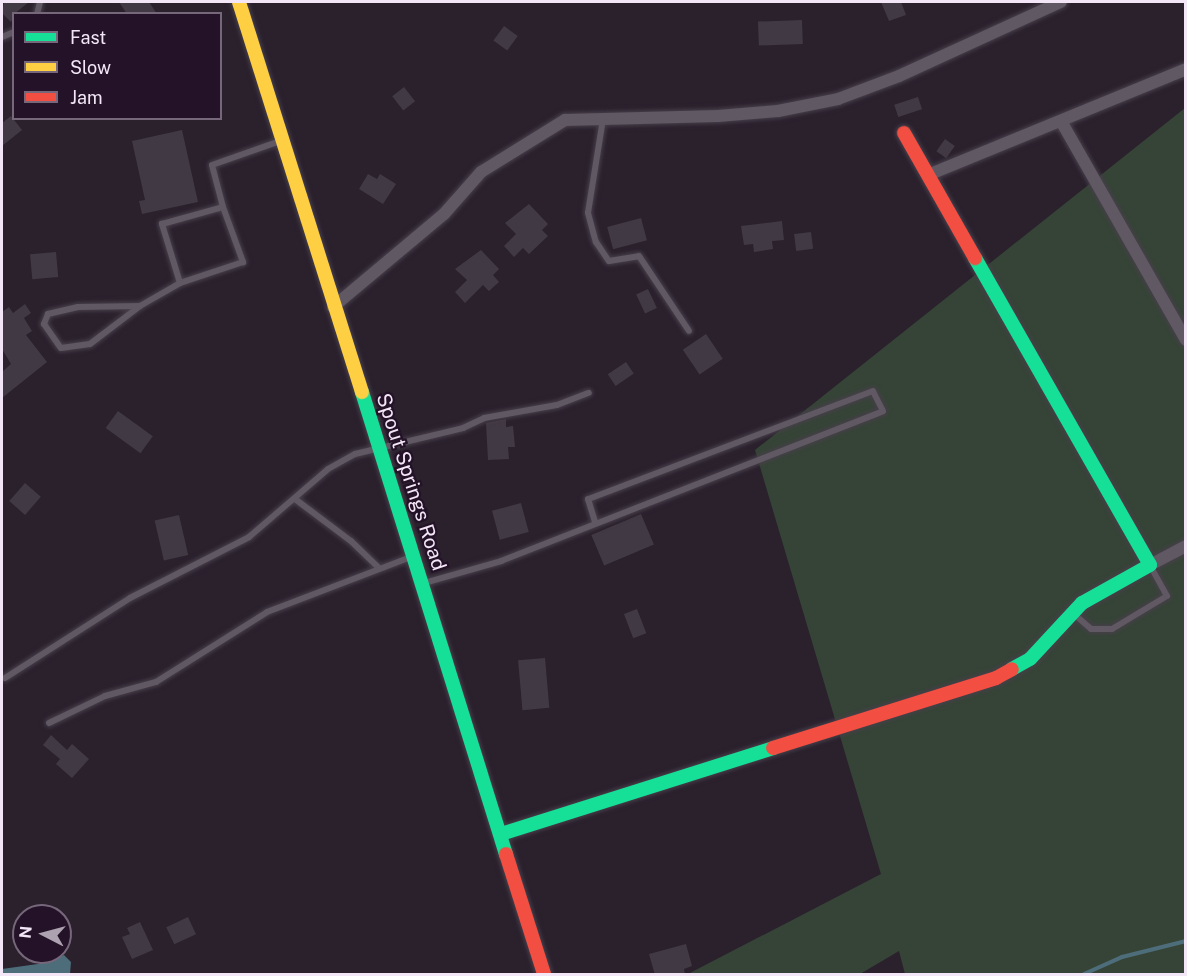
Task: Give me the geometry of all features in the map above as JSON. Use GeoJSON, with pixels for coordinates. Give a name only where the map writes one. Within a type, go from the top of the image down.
{"type":"FeatureCollection","features":[{"type":"Feature","properties":{"kind":"street","name":"Spout Springs Road"},"geometry":{"type":"LineString","coordinates":[[239,2],[280,141],[423,584],[544,975]]}},
{"type":"Feature","properties":{"kind":"street"},"geometry":{"type":"LineString","coordinates":[[333,307],[444,214],[481,172],[565,120],[728,115],[838,99],[899,76],[1061,2]]}},
{"type":"Feature","properties":{"kind":"street"},"geometry":{"type":"LineString","coordinates":[[928,175],[1185,69]]}},
{"type":"Feature","properties":{"kind":"street"},"geometry":{"type":"LineString","coordinates":[[1060,121],[1185,340]]}},
{"type":"Feature","properties":{"kind":"street"},"geometry":{"type":"LineString","coordinates":[[904,133],[1150,565]]}},
{"type":"Feature","properties":{"kind":"street"},"geometry":{"type":"LineString","coordinates":[[501,834],[996,678],[1030,658],[1082,603],[1185,546]]}},
{"type":"Feature","properties":{"kind":"lane"},"geometry":{"type":"LineString","coordinates":[[603,119],[588,213],[596,242],[609,261],[639,256],[689,331]]}},
{"type":"Feature","properties":{"kind":"lane"},"geometry":{"type":"LineString","coordinates":[[140,306],[78,308],[48,314],[44,324],[61,348],[74,349],[90,344],[140,306],[180,283],[243,262],[223,207],[212,165],[280,141]]}},
{"type":"Feature","properties":{"kind":"lane"},"geometry":{"type":"LineString","coordinates":[[180,283],[162,224],[223,207]]}},
{"type":"Feature","properties":{"kind":"lane"},"geometry":{"type":"LineString","coordinates":[[423,584],[501,561],[617,513],[883,411],[873,391],[588,499],[595,522]]}},
{"type":"Feature","properties":{"kind":"lane"},"geometry":{"type":"LineString","coordinates":[[5,678],[130,598],[222,554],[328,470],[355,454],[463,428],[484,418],[557,405],[589,393]]}},
{"type":"Feature","properties":{"kind":"lane"},"geometry":{"type":"LineString","coordinates":[[294,499],[351,541],[379,568]]}},
{"type":"Feature","properties":{"kind":"lane"},"geometry":{"type":"LineString","coordinates":[[49,723],[105,696],[156,682],[267,612],[352,582],[379,568],[414,556]]}},
{"type":"Feature","properties":{"kind":"lane"},"geometry":{"type":"LineString","coordinates":[[1072,613],[1090,629],[1112,629],[1167,596],[1150,565]]}},
{"type":"Feature","properties":{"kind":"green space"},"geometry":{"type":"Polygon","coordinates":[[[1185,108],[1185,974],[905,974],[899,951],[860,974],[688,974],[881,874],[755,450],[1185,108]]]}},
{"type":"Feature","properties":{"kind":"water"},"geometry":{"type":"Polygon","coordinates":[[[38,964],[71,964],[70,974],[2,974],[2,969],[38,964]]]}},
{"type":"Feature","properties":{"kind":"building"},"geometry":{"type":"Polygon","coordinates":[[[4,2],[29,2],[16,12],[12,12],[11,22],[2,13],[4,2]]]}},
{"type":"Feature","properties":{"kind":"building"},"geometry":{"type":"Polygon","coordinates":[[[119,2],[149,2],[156,12],[126,12],[119,2]]]}},
{"type":"Feature","properties":{"kind":"building"},"geometry":{"type":"Polygon","coordinates":[[[881,2],[901,2],[906,15],[889,21],[881,2]]]}},
{"type":"Feature","properties":{"kind":"building"},"geometry":{"type":"Polygon","coordinates":[[[802,20],[803,44],[759,46],[758,22],[802,20]]]}},
{"type":"Feature","properties":{"kind":"building"},"geometry":{"type":"Polygon","coordinates":[[[504,26],[518,36],[507,51],[493,41],[504,26]]]}},
{"type":"Feature","properties":{"kind":"building"},"geometry":{"type":"Polygon","coordinates":[[[404,87],[415,101],[403,110],[392,96],[404,87]]]}},
{"type":"Feature","properties":{"kind":"building"},"geometry":{"type":"Polygon","coordinates":[[[918,97],[922,109],[898,117],[894,105],[918,97]]]}},
{"type":"Feature","properties":{"kind":"building"},"geometry":{"type":"Polygon","coordinates":[[[11,116],[22,130],[2,146],[2,123],[11,116]]]}},
{"type":"Feature","properties":{"kind":"building"},"geometry":{"type":"Polygon","coordinates":[[[182,130],[198,202],[142,214],[139,201],[145,200],[132,141],[182,130]]]}},
{"type":"Feature","properties":{"kind":"building"},"geometry":{"type":"Polygon","coordinates":[[[945,139],[955,146],[946,158],[936,151],[945,139]]]}},
{"type":"Feature","properties":{"kind":"building"},"geometry":{"type":"Polygon","coordinates":[[[368,174],[377,179],[380,174],[396,184],[383,204],[359,189],[368,174]]]}},
{"type":"Feature","properties":{"kind":"building"},"geometry":{"type":"Polygon","coordinates":[[[529,204],[548,224],[542,230],[548,236],[529,254],[523,248],[514,257],[504,246],[516,234],[505,223],[529,204]]]}},
{"type":"Feature","properties":{"kind":"building"},"geometry":{"type":"Polygon","coordinates":[[[641,218],[647,240],[613,249],[607,227],[641,218]]]}},
{"type":"Feature","properties":{"kind":"building"},"geometry":{"type":"Polygon","coordinates":[[[782,221],[784,240],[772,241],[773,249],[754,252],[753,244],[744,245],[741,226],[782,221]]]}},
{"type":"Feature","properties":{"kind":"building"},"geometry":{"type":"Polygon","coordinates":[[[811,232],[813,249],[796,251],[794,234],[811,232]]]}},
{"type":"Feature","properties":{"kind":"building"},"geometry":{"type":"Polygon","coordinates":[[[481,250],[499,269],[493,275],[499,282],[489,291],[483,285],[465,303],[455,292],[467,280],[455,269],[481,250]]]}},
{"type":"Feature","properties":{"kind":"building"},"geometry":{"type":"Polygon","coordinates":[[[56,252],[58,277],[32,279],[30,254],[56,252]]]}},
{"type":"Feature","properties":{"kind":"building"},"geometry":{"type":"Polygon","coordinates":[[[648,289],[657,308],[645,314],[636,294],[648,289]]]}},
{"type":"Feature","properties":{"kind":"building"},"geometry":{"type":"Polygon","coordinates":[[[25,304],[31,313],[24,318],[32,331],[26,335],[47,362],[2,398],[2,372],[11,364],[2,349],[2,312],[9,307],[13,313],[25,304]]]}},
{"type":"Feature","properties":{"kind":"building"},"geometry":{"type":"Polygon","coordinates":[[[706,334],[723,359],[700,375],[683,350],[706,334]]]}},
{"type":"Feature","properties":{"kind":"building"},"geometry":{"type":"Polygon","coordinates":[[[626,362],[634,374],[616,386],[608,374],[626,362]]]}},
{"type":"Feature","properties":{"kind":"building"},"geometry":{"type":"Polygon","coordinates":[[[118,411],[153,436],[140,453],[106,428],[118,411]]]}},
{"type":"Feature","properties":{"kind":"building"},"geometry":{"type":"Polygon","coordinates":[[[506,419],[506,427],[513,426],[515,447],[508,447],[509,459],[488,460],[486,423],[506,419]]]}},
{"type":"Feature","properties":{"kind":"building"},"geometry":{"type":"Polygon","coordinates":[[[25,483],[41,497],[25,515],[9,501],[25,483]]]}},
{"type":"Feature","properties":{"kind":"building"},"geometry":{"type":"Polygon","coordinates":[[[521,503],[529,532],[500,540],[492,511],[521,503]]]}},
{"type":"Feature","properties":{"kind":"building"},"geometry":{"type":"Polygon","coordinates":[[[641,514],[654,544],[604,565],[591,535],[641,514]]]}},
{"type":"Feature","properties":{"kind":"building"},"geometry":{"type":"Polygon","coordinates":[[[179,515],[188,555],[164,561],[155,521],[179,515]]]}},
{"type":"Feature","properties":{"kind":"building"},"geometry":{"type":"Polygon","coordinates":[[[637,609],[646,633],[633,638],[624,614],[637,609]]]}},
{"type":"Feature","properties":{"kind":"building"},"geometry":{"type":"Polygon","coordinates":[[[545,658],[549,708],[522,710],[518,660],[545,658]]]}},
{"type":"Feature","properties":{"kind":"building"},"geometry":{"type":"Polygon","coordinates":[[[51,735],[67,750],[72,744],[89,759],[72,778],[56,764],[60,759],[43,745],[51,735]]]}},
{"type":"Feature","properties":{"kind":"building"},"geometry":{"type":"Polygon","coordinates":[[[188,917],[196,934],[174,944],[166,927],[188,917]]]}},
{"type":"Feature","properties":{"kind":"building"},"geometry":{"type":"Polygon","coordinates":[[[140,922],[153,950],[132,959],[122,937],[130,934],[127,928],[140,922]]]}},
{"type":"Feature","properties":{"kind":"building"},"geometry":{"type":"Polygon","coordinates":[[[686,944],[692,966],[684,969],[685,975],[655,975],[649,954],[686,944]]]}},
{"type":"Feature","properties":{"kind":"waterway"},"geometry":{"type":"LineString","coordinates":[[1084,974],[1122,957],[1186,941]]}},
{"type":"Feature","properties":{"kind":"traffic: fast"},"geometry":{"type":"LineString","coordinates":[[975,258],[1150,565],[1082,603],[1030,659],[1012,669]]}},
{"type":"Feature","properties":{"kind":"traffic: fast"},"geometry":{"type":"LineString","coordinates":[[362,392],[506,854]]}},
{"type":"Feature","properties":{"kind":"traffic: fast"},"geometry":{"type":"LineString","coordinates":[[501,834],[773,748]]}},
{"type":"Feature","properties":{"kind":"traffic: slow"},"geometry":{"type":"LineString","coordinates":[[239,2],[362,392]]}},
{"type":"Feature","properties":{"kind":"traffic: jam"},"geometry":{"type":"LineString","coordinates":[[904,133],[975,258]]}},
{"type":"Feature","properties":{"kind":"traffic: jam"},"geometry":{"type":"LineString","coordinates":[[773,748],[996,678],[1012,669]]}},
{"type":"Feature","properties":{"kind":"traffic: jam"},"geometry":{"type":"LineString","coordinates":[[506,854],[544,974]]}}]}
